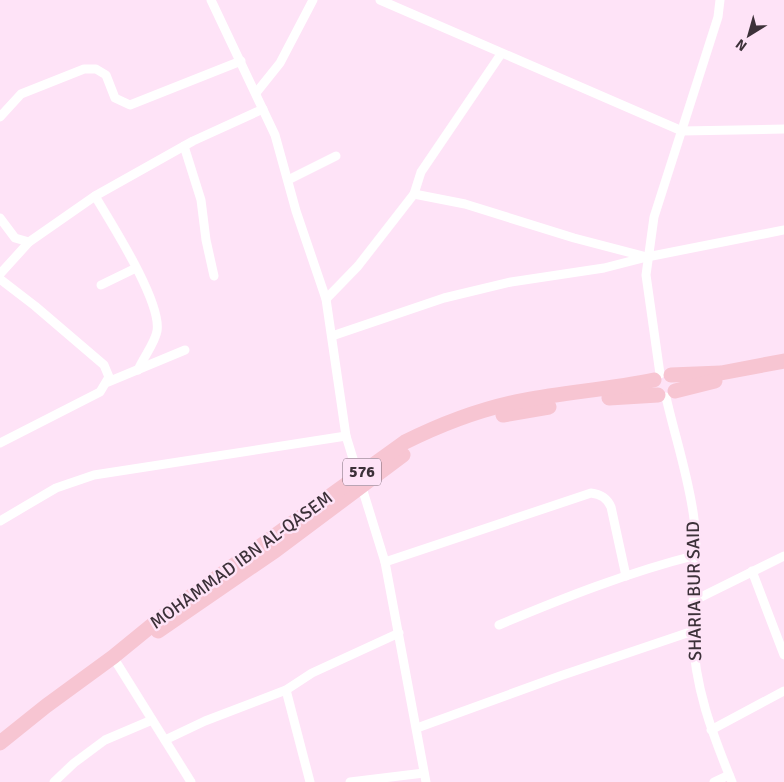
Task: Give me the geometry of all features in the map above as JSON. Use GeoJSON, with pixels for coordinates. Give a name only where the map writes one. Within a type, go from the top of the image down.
{"type":"FeatureCollection","features":[{"type":"Feature","properties":{"kind":"main road","name":"MOHAMMAD IBN AL-QASEM"},"geometry":{"type":"LineString","coordinates":[[0,743],[46,706],[113,657],[168,625],[360,481],[420,445],[481,420],[784,362]]}},
{"type":"Feature","properties":{"kind":"main road"},"geometry":{"type":"LineString","coordinates":[[664,385],[709,382],[784,370]]}},
{"type":"Feature","properties":{"kind":"street"},"geometry":{"type":"LineString","coordinates":[[211,0],[276,135],[288,180],[326,299],[346,436],[385,562],[417,728],[425,777],[350,782]]}},
{"type":"Feature","properties":{"kind":"street"},"geometry":{"type":"LineString","coordinates":[[256,93],[280,63],[314,0]]}},
{"type":"Feature","properties":{"kind":"street","name":"SHARIA BUR SAID"},"geometry":{"type":"LineString","coordinates":[[720,0],[718,17],[654,217],[646,275],[664,385],[694,519],[696,555],[693,631],[698,681],[711,730],[731,779]]}},
{"type":"Feature","properties":{"kind":"street"},"geometry":{"type":"LineString","coordinates":[[383,1],[501,54],[682,131],[784,129]]}},
{"type":"Feature","properties":{"kind":"street"},"geometry":{"type":"LineString","coordinates":[[326,299],[358,266],[414,194],[422,172],[501,54]]}},
{"type":"Feature","properties":{"kind":"street"},"geometry":{"type":"LineString","coordinates":[[0,117],[21,94],[84,69],[96,69],[103,73],[110,82],[116,98],[130,105],[241,61]]}},
{"type":"Feature","properties":{"kind":"street"},"geometry":{"type":"LineString","coordinates":[[0,274],[30,242],[96,196],[184,146],[264,109]]}},
{"type":"Feature","properties":{"kind":"street"},"geometry":{"type":"LineString","coordinates":[[184,146],[201,200],[206,240],[214,276]]}},
{"type":"Feature","properties":{"kind":"street"},"geometry":{"type":"LineString","coordinates":[[288,180],[336,156]]}},
{"type":"Feature","properties":{"kind":"street"},"geometry":{"type":"LineString","coordinates":[[414,194],[465,204],[574,238],[647,257]]}},
{"type":"Feature","properties":{"kind":"street"},"geometry":{"type":"LineString","coordinates":[[96,196],[136,268],[155,312],[157,332],[138,370]]}},
{"type":"Feature","properties":{"kind":"street"},"geometry":{"type":"LineString","coordinates":[[0,218],[15,238],[30,242]]}},
{"type":"Feature","properties":{"kind":"street"},"geometry":{"type":"LineString","coordinates":[[332,336],[444,298],[512,282],[604,268],[647,257],[784,230]]}},
{"type":"Feature","properties":{"kind":"street"},"geometry":{"type":"LineString","coordinates":[[101,285],[136,268]]}},
{"type":"Feature","properties":{"kind":"street"},"geometry":{"type":"LineString","coordinates":[[0,279],[104,365],[108,372],[108,382]]}},
{"type":"Feature","properties":{"kind":"street"},"geometry":{"type":"LineString","coordinates":[[0,443],[100,392],[108,382],[185,350]]}},
{"type":"Feature","properties":{"kind":"street"},"geometry":{"type":"LineString","coordinates":[[0,521],[56,488],[87,477],[346,436]]}},
{"type":"Feature","properties":{"kind":"street"},"geometry":{"type":"LineString","coordinates":[[385,562],[591,493],[603,496],[609,503],[626,576]]}},
{"type":"Feature","properties":{"kind":"street"},"geometry":{"type":"LineString","coordinates":[[499,625],[626,576],[696,555]]}},
{"type":"Feature","properties":{"kind":"street"},"geometry":{"type":"LineString","coordinates":[[693,601],[784,556]]}},
{"type":"Feature","properties":{"kind":"street"},"geometry":{"type":"LineString","coordinates":[[752,572],[784,655]]}},
{"type":"Feature","properties":{"kind":"street"},"geometry":{"type":"LineString","coordinates":[[417,728],[560,676],[693,631]]}},
{"type":"Feature","properties":{"kind":"street"},"geometry":{"type":"LineString","coordinates":[[165,740],[223,713],[286,690],[312,673],[399,633]]}},
{"type":"Feature","properties":{"kind":"street"},"geometry":{"type":"LineString","coordinates":[[113,657],[190,782]]}},
{"type":"Feature","properties":{"kind":"street"},"geometry":{"type":"LineString","coordinates":[[286,690],[310,782]]}},
{"type":"Feature","properties":{"kind":"street"},"geometry":{"type":"LineString","coordinates":[[711,730],[784,691]]}},
{"type":"Feature","properties":{"kind":"street"},"geometry":{"type":"LineString","coordinates":[[54,782],[74,763],[105,740],[152,720]]}},
{"type":"Feature","properties":{"kind":"street"},"geometry":{"type":"LineString","coordinates":[[714,782],[731,779]]}}]}
